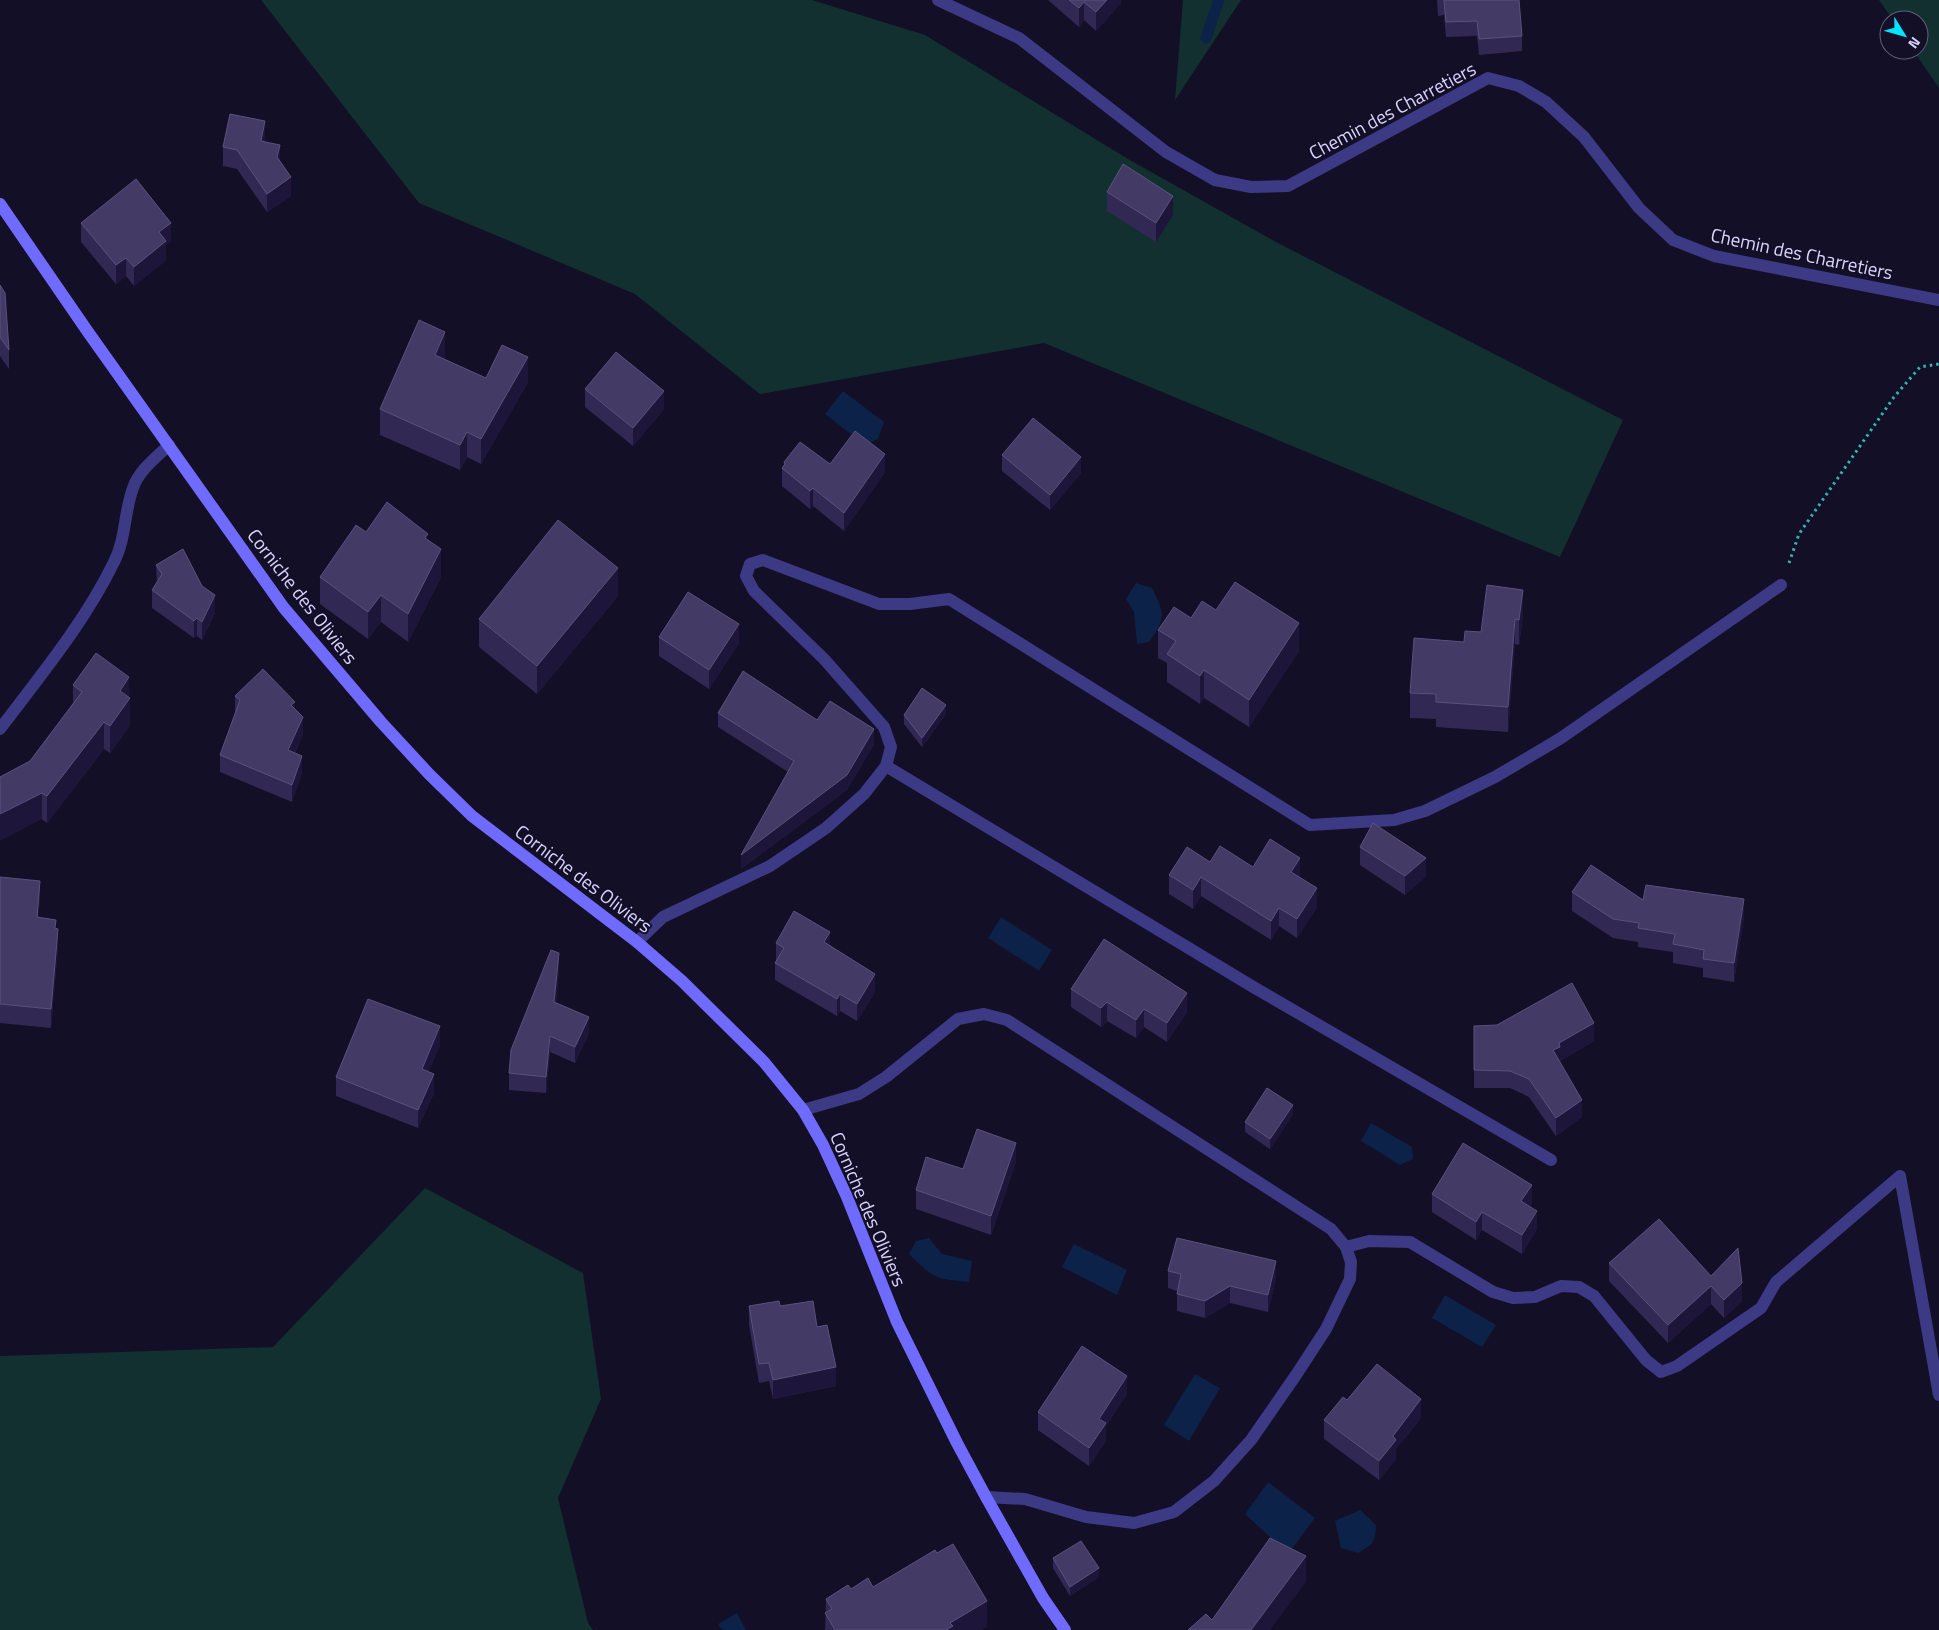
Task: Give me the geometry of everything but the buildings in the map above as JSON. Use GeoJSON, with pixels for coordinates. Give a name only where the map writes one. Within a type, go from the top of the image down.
{"type":"FeatureCollection","features":[{"type":"Feature","properties":{"kind":"street","name":"Chemin des Charretiers"},"geometry":{"type":"LineString","coordinates":[[938,0],[1019,38],[1166,152],[1215,180],[1251,187],[1288,186],[1488,78],[1519,86],[1546,102],[1584,137],[1639,208],[1673,240],[1714,256],[1939,300]]}},
{"type":"Feature","properties":{"kind":"street","name":"Corniche des Oliviers"},"geometry":{"type":"LineString","coordinates":[[0,204],[88,332],[284,608],[334,668],[429,774],[472,816],[637,942],[682,981],[764,1062],[803,1110],[823,1145],[847,1197],[896,1322],[986,1497],[1043,1598],[1065,1630]]}},
{"type":"Feature","properties":{"kind":"street"},"geometry":{"type":"LineString","coordinates":[[0,729],[87,609],[115,561],[124,534],[133,488],[145,468],[169,445]]}},
{"type":"Feature","properties":{"kind":"street"},"geometry":{"type":"LineString","coordinates":[[637,942],[662,918],[770,866],[826,828],[864,794],[886,766],[892,747],[884,727],[824,659],[754,591],[746,576],[750,564],[763,560],[879,604],[910,604],[949,599],[1310,825],[1394,820],[1425,811],[1495,777],[1561,738],[1781,585]]}},
{"type":"Feature","properties":{"kind":"street"},"geometry":{"type":"LineString","coordinates":[[886,766],[1255,988],[1551,1160]]}},
{"type":"Feature","properties":{"kind":"street"},"geometry":{"type":"LineString","coordinates":[[803,1110],[859,1094],[886,1077],[958,1019],[984,1014],[1007,1020],[1023,1030],[1331,1229],[1346,1247],[1351,1262],[1350,1279],[1326,1329],[1251,1440],[1214,1481],[1174,1512],[1134,1523],[1086,1517],[1025,1499],[986,1497]]}},
{"type":"Feature","properties":{"kind":"street"},"geometry":{"type":"LineString","coordinates":[[1346,1247],[1369,1241],[1410,1242],[1493,1292],[1512,1298],[1535,1297],[1561,1286],[1579,1287],[1594,1296],[1646,1360],[1661,1372],[1678,1366],[1761,1308],[1776,1282],[1900,1176],[1939,1395]]}},
{"type":"Feature","properties":{"kind":"path"},"geometry":{"type":"LineString","coordinates":[[1781,585],[1799,534],[1894,396],[1920,367],[1939,364]]}},
{"type":"Feature","properties":{"kind":"green space"},"geometry":{"type":"Polygon","coordinates":[[[261,0],[812,0],[925,35],[1128,159],[1276,242],[1623,420],[1560,557],[1044,343],[760,394],[635,294],[419,203],[261,0]]]}},
{"type":"Feature","properties":{"kind":"green space"},"geometry":{"type":"Polygon","coordinates":[[[1183,0],[1241,0],[1175,100],[1183,0]]]}},
{"type":"Feature","properties":{"kind":"green space"},"geometry":{"type":"Polygon","coordinates":[[[1879,0],[1939,0],[1939,88],[1920,60],[1929,60],[1929,10],[1886,10],[1879,0]]]}},
{"type":"Feature","properties":{"kind":"green space"},"geometry":{"type":"Polygon","coordinates":[[[425,1188],[583,1273],[601,1399],[558,1498],[588,1623],[593,1630],[0,1630],[0,1356],[273,1347],[425,1188]]]}},
{"type":"Feature","properties":{"kind":"water"},"geometry":{"type":"Polygon","coordinates":[[[843,391],[884,422],[878,439],[865,445],[825,414],[843,391]]]}},
{"type":"Feature","properties":{"kind":"water"},"geometry":{"type":"Polygon","coordinates":[[[1136,583],[1152,588],[1162,616],[1158,628],[1149,642],[1137,644],[1134,612],[1126,599],[1136,583]]]}},
{"type":"Feature","properties":{"kind":"water"},"geometry":{"type":"Polygon","coordinates":[[[1001,917],[1052,950],[1039,971],[988,938],[1001,917]]]}},
{"type":"Feature","properties":{"kind":"water"},"geometry":{"type":"Polygon","coordinates":[[[1371,1123],[1412,1147],[1413,1159],[1400,1165],[1361,1141],[1371,1123]]]}},
{"type":"Feature","properties":{"kind":"water"},"geometry":{"type":"Polygon","coordinates":[[[929,1238],[942,1254],[972,1261],[969,1282],[948,1280],[935,1276],[909,1254],[916,1241],[929,1238]]]}},
{"type":"Feature","properties":{"kind":"water"},"geometry":{"type":"Polygon","coordinates":[[[1074,1244],[1127,1270],[1117,1295],[1062,1267],[1074,1244]]]}},
{"type":"Feature","properties":{"kind":"water"},"geometry":{"type":"Polygon","coordinates":[[[1445,1295],[1496,1325],[1482,1347],[1432,1318],[1445,1295]]]}},
{"type":"Feature","properties":{"kind":"water"},"geometry":{"type":"Polygon","coordinates":[[[1195,1374],[1220,1388],[1189,1441],[1164,1425],[1195,1374]]]}},
{"type":"Feature","properties":{"kind":"water"},"geometry":{"type":"Polygon","coordinates":[[[1268,1482],[1315,1518],[1288,1554],[1245,1514],[1268,1482]]]}},
{"type":"Feature","properties":{"kind":"water"},"geometry":{"type":"Polygon","coordinates":[[[1360,1510],[1376,1525],[1375,1536],[1372,1542],[1358,1553],[1341,1548],[1335,1521],[1360,1510]]]}},
{"type":"Feature","properties":{"kind":"water"},"geometry":{"type":"Polygon","coordinates":[[[737,1613],[746,1630],[722,1630],[718,1624],[737,1613]]]}},
{"type":"Feature","properties":{"kind":"waterway"},"geometry":{"type":"LineString","coordinates":[[1206,38],[1219,0]]}}]}
